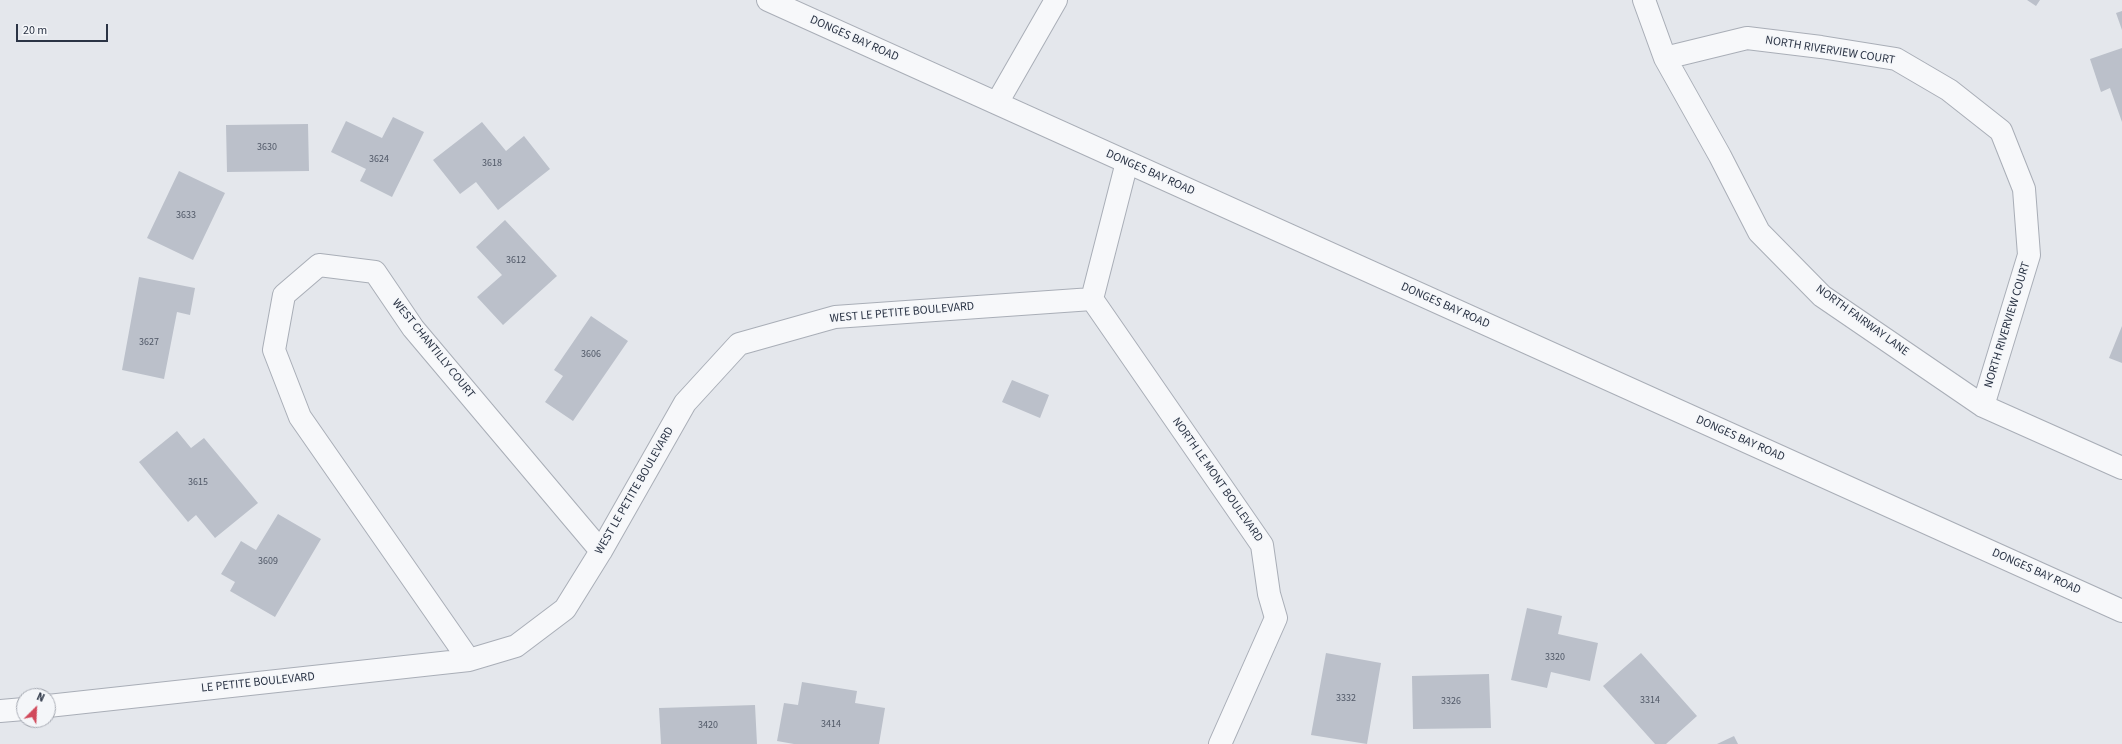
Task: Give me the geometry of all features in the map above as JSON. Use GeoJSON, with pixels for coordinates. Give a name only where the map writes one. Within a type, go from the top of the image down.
{"type":"FeatureCollection","features":[{"type":"Feature","properties":{"kind":"street","name":"DONGES BAY ROAD"},"geometry":{"type":"LineString","coordinates":[[768,0],[2122,611]]}},
{"type":"Feature","properties":{"kind":"street"},"geometry":{"type":"LineString","coordinates":[[997,103],[1056,0]]}},
{"type":"Feature","properties":{"kind":"street","name":"NORTH FAIRWAY LANE"},"geometry":{"type":"LineString","coordinates":[[1644,0],[1665,58],[1720,156],[1759,232],[1822,296],[1983,406],[2122,468]]}},
{"type":"Feature","properties":{"kind":"street","name":"NORTH RIVERVIEW COURT"},"geometry":{"type":"LineString","coordinates":[[1665,58],[1747,38],[1820,47],[1896,59],[1949,90],[2000,130],[2024,189],[2029,255],[1983,406]]}},
{"type":"Feature","properties":{"kind":"street"},"geometry":{"type":"LineString","coordinates":[[1092,299],[1127,162]]}},
{"type":"Feature","properties":{"kind":"street","name":"WEST CHANTILLY COURT"},"geometry":{"type":"LineString","coordinates":[[469,660],[300,417],[274,350],[284,295],[319,265],[375,272],[413,328],[601,551]]}},
{"type":"Feature","properties":{"kind":"street","name":"WEST LE PETITE BOULEVARD"},"geometry":{"type":"LineString","coordinates":[[469,660],[516,646],[565,609],[601,551],[684,404],[739,344],[835,317],[1092,299]]}},
{"type":"Feature","properties":{"kind":"street","name":"NORTH LE MONT BOULEVARD"},"geometry":{"type":"LineString","coordinates":[[1092,299],[1262,545],[1269,594],[1276,618],[1220,744]]}},
{"type":"Feature","properties":{"kind":"street","name":"LE PETITE BOULEVARD"},"geometry":{"type":"LineString","coordinates":[[56,705],[469,660]]}},
{"type":"Feature","properties":{"kind":"street"},"geometry":{"type":"LineString","coordinates":[[0,711],[16,710]]}},
{"type":"Feature","properties":{"kind":"building"},"geometry":{"type":"Polygon","coordinates":[[[2027,0],[2040,0],[2036,6],[2027,0]]]}},
{"type":"Feature","properties":{"kind":"building"},"geometry":{"type":"Polygon","coordinates":[[[2122,11],[2122,30],[2116,13],[2122,11]]]}},
{"type":"Feature","properties":{"kind":"building"},"geometry":{"type":"Polygon","coordinates":[[[2122,48],[2122,122],[2110,88],[2101,92],[2090,59],[2122,48]]]}},
{"type":"Feature","properties":{"kind":"building"},"geometry":{"type":"Polygon","coordinates":[[[393,117],[424,132],[392,197],[360,181],[366,169],[331,152],[346,121],[382,138],[393,117]]]}},
{"type":"Feature","properties":{"kind":"building"},"geometry":{"type":"Polygon","coordinates":[[[482,122],[506,151],[524,136],[550,169],[498,210],[476,182],[460,194],[433,160],[482,122]]]}},
{"type":"Feature","properties":{"kind":"building"},"geometry":{"type":"Polygon","coordinates":[[[308,124],[309,171],[227,172],[226,125],[308,124]]]}},
{"type":"Feature","properties":{"kind":"building"},"geometry":{"type":"Polygon","coordinates":[[[179,171],[225,193],[193,260],[147,238],[179,171]]]}},
{"type":"Feature","properties":{"kind":"building"},"geometry":{"type":"Polygon","coordinates":[[[505,220],[557,276],[503,325],[477,297],[502,275],[476,247],[505,220]]]}},
{"type":"Feature","properties":{"kind":"building"},"geometry":{"type":"Polygon","coordinates":[[[139,277],[195,288],[190,315],[177,312],[164,379],[122,370],[139,277]]]}},
{"type":"Feature","properties":{"kind":"building"},"geometry":{"type":"Polygon","coordinates":[[[591,316],[628,341],[573,421],[545,402],[563,376],[554,370],[591,316]]]}},
{"type":"Feature","properties":{"kind":"building"},"geometry":{"type":"Polygon","coordinates":[[[2122,326],[2122,363],[2109,358],[2122,326]]]}},
{"type":"Feature","properties":{"kind":"building"},"geometry":{"type":"Polygon","coordinates":[[[1012,380],[1049,395],[1040,418],[1002,402],[1012,380]]]}},
{"type":"Feature","properties":{"kind":"building"},"geometry":{"type":"Polygon","coordinates":[[[177,431],[191,448],[204,438],[258,503],[215,538],[196,515],[188,522],[139,462],[177,431]]]}},
{"type":"Feature","properties":{"kind":"building"},"geometry":{"type":"Polygon","coordinates":[[[278,514],[321,539],[275,617],[230,591],[235,582],[221,574],[241,541],[256,550],[278,514]]]}},
{"type":"Feature","properties":{"kind":"building"},"geometry":{"type":"Polygon","coordinates":[[[1527,608],[1562,616],[1558,634],[1598,643],[1590,681],[1551,672],[1547,688],[1511,680],[1527,608]]]}},
{"type":"Feature","properties":{"kind":"building"},"geometry":{"type":"Polygon","coordinates":[[[1326,653],[1381,663],[1367,744],[1311,735],[1326,653]]]}},
{"type":"Feature","properties":{"kind":"building"},"geometry":{"type":"Polygon","coordinates":[[[1641,653],[1697,716],[1666,744],[1655,744],[1603,686],[1641,653]]]}},
{"type":"Feature","properties":{"kind":"building"},"geometry":{"type":"Polygon","coordinates":[[[1489,674],[1491,728],[1413,729],[1412,676],[1489,674]]]}},
{"type":"Feature","properties":{"kind":"building"},"geometry":{"type":"Polygon","coordinates":[[[802,682],[857,691],[855,703],[885,708],[879,744],[794,744],[777,741],[784,703],[798,705],[802,682]]]}},
{"type":"Feature","properties":{"kind":"building"},"geometry":{"type":"Polygon","coordinates":[[[755,705],[757,744],[661,744],[659,708],[755,705]]]}},
{"type":"Feature","properties":{"kind":"building"},"geometry":{"type":"Polygon","coordinates":[[[1734,736],[1738,744],[1717,744],[1734,736]]]}}]}
